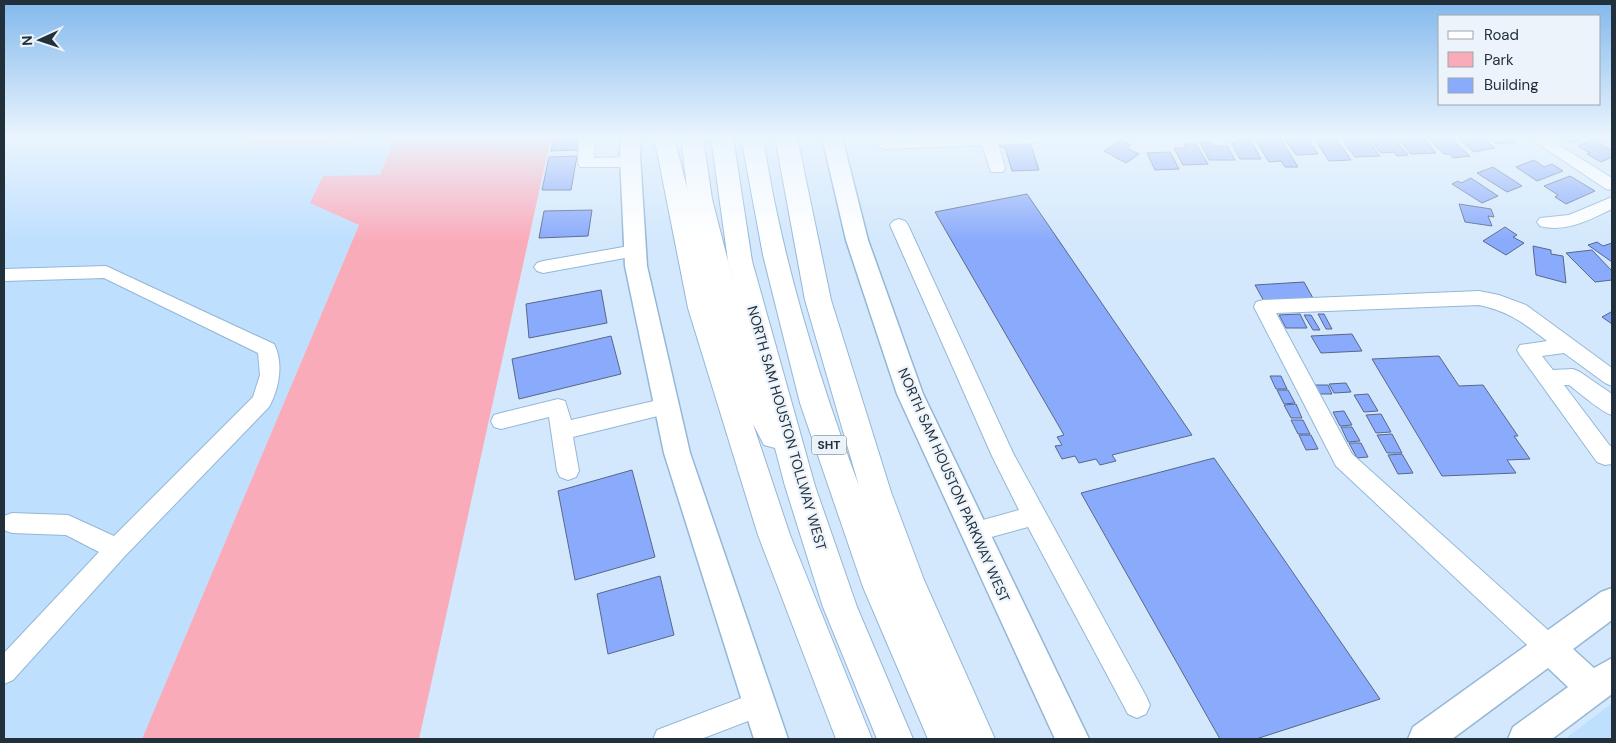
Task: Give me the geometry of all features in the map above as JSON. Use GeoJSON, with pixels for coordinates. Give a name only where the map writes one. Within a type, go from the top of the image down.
{"type":"FeatureCollection","features":[{"type":"Feature","properties":{"kind":"highway"},"geometry":{"type":"LineString","coordinates":[[672,172],[701,308],[774,534],[854,739]]}},
{"type":"Feature","properties":{"kind":"highway"},"geometry":{"type":"LineString","coordinates":[[696,172],[700,199],[722,294],[762,414],[800,486]]}},
{"type":"Feature","properties":{"kind":"highway","name":"NORTH SAM HOUSTON TOLLWAY WEST"},"geometry":{"type":"LineString","coordinates":[[727,172],[740,261],[800,486],[840,607],[895,739]]}},
{"type":"Feature","properties":{"kind":"highway","name":"SHT"},"geometry":{"type":"LineString","coordinates":[[758,172],[776,255],[814,403],[880,587],[947,739]]}},
{"type":"Feature","properties":{"kind":"highway"},"geometry":{"type":"LineString","coordinates":[[793,172],[818,300],[876,492],[908,580],[977,739]]}},
{"type":"Feature","properties":{"kind":"highway"},"geometry":{"type":"LineString","coordinates":[[802,172],[850,403]]}},
{"type":"Feature","properties":{"kind":"main road"},"geometry":{"type":"LineString","coordinates":[[632,172],[636,266],[677,453],[772,739]]}},
{"type":"Feature","properties":{"kind":"main road","name":"NORTH SAM HOUSTON PARKWAY WEST"},"geometry":{"type":"LineString","coordinates":[[840,172],[857,240],[910,394],[973,532],[1072,739]]}},
{"type":"Feature","properties":{"kind":"main road"},"geometry":{"type":"LineString","coordinates":[[1425,739],[1612,602]]}},
{"type":"Feature","properties":{"kind":"main road"},"geometry":{"type":"LineString","coordinates":[[1525,739],[1602,681],[1549,648]]}},
{"type":"Feature","properties":{"kind":"street"},"geometry":{"type":"LineString","coordinates":[[1591,172],[1612,185]]}},
{"type":"Feature","properties":{"kind":"street"},"geometry":{"type":"LineString","coordinates":[[1546,222],[1572,221],[1612,202]]}},
{"type":"Feature","properties":{"kind":"street"},"geometry":{"type":"LineString","coordinates":[[899,225],[999,447],[1034,516],[1137,705]]}},
{"type":"Feature","properties":{"kind":"street"},"geometry":{"type":"LineString","coordinates":[[543,267],[636,251]]}},
{"type":"Feature","properties":{"kind":"street"},"geometry":{"type":"LineString","coordinates":[[4,275],[106,272],[267,349],[270,375],[262,401],[117,549],[4,671]]}},
{"type":"Feature","properties":{"kind":"street"},"geometry":{"type":"LineString","coordinates":[[1549,648],[1344,460],[1263,307],[1479,298],[1499,302],[1519,310],[1612,378]]}},
{"type":"Feature","properties":{"kind":"street"},"geometry":{"type":"LineString","coordinates":[[1564,343],[1559,348],[1527,350],[1605,456],[1612,455]]}},
{"type":"Feature","properties":{"kind":"street"},"geometry":{"type":"LineString","coordinates":[[1548,378],[1572,377],[1608,401],[1612,408]]}},
{"type":"Feature","properties":{"kind":"street"},"geometry":{"type":"LineString","coordinates":[[562,431],[667,406]]}},
{"type":"Feature","properties":{"kind":"street"},"geometry":{"type":"LineString","coordinates":[[501,421],[558,407],[568,471]]}},
{"type":"Feature","properties":{"kind":"street"},"geometry":{"type":"LineString","coordinates":[[973,532],[1034,516]]}},
{"type":"Feature","properties":{"kind":"street"},"geometry":{"type":"LineString","coordinates":[[12,523],[68,525],[117,549]]}},
{"type":"Feature","properties":{"kind":"street"},"geometry":{"type":"LineString","coordinates":[[666,739],[760,704]]}},
{"type":"Feature","properties":{"kind":"shaded area"},"geometry":{"type":"Polygon","coordinates":[[[4,172],[381,172],[142,739],[4,739],[4,172]]]}},
{"type":"Feature","properties":{"kind":"shaded area"},"geometry":{"type":"Polygon","coordinates":[[[1612,703],[1612,739],[1565,739],[1612,703]]]}},
{"type":"Feature","properties":{"kind":"green space"},"geometry":{"type":"Polygon","coordinates":[[[381,172],[543,172],[419,739],[142,739],[359,225],[310,203],[323,176],[380,175],[381,172]]]}},
{"type":"Feature","properties":{"kind":"building"},"geometry":{"type":"Polygon","coordinates":[[[546,172],[574,172],[571,190],[542,190],[546,172]]]}},
{"type":"Feature","properties":{"kind":"building"},"geometry":{"type":"Polygon","coordinates":[[[1500,172],[1522,186],[1507,192],[1477,173],[1500,172]]]}},
{"type":"Feature","properties":{"kind":"building"},"geometry":{"type":"Polygon","coordinates":[[[1523,172],[1561,172],[1537,181],[1523,172]]]}},
{"type":"Feature","properties":{"kind":"building"},"geometry":{"type":"Polygon","coordinates":[[[1570,176],[1595,191],[1566,204],[1555,197],[1558,195],[1544,186],[1570,176]]]}},
{"type":"Feature","properties":{"kind":"building"},"geometry":{"type":"Polygon","coordinates":[[[1471,178],[1498,196],[1482,203],[1452,184],[1458,181],[1461,183],[1471,178]]]}},
{"type":"Feature","properties":{"kind":"building"},"geometry":{"type":"Polygon","coordinates":[[[1027,194],[1192,435],[1112,455],[1116,461],[1100,465],[1096,459],[1079,463],[1075,456],[1062,459],[1055,446],[1062,445],[1057,437],[1064,435],[935,212],[1027,194]]]}},
{"type":"Feature","properties":{"kind":"building"},"geometry":{"type":"Polygon","coordinates":[[[1459,204],[1491,209],[1494,217],[1488,216],[1492,226],[1465,222],[1459,204]]]}},
{"type":"Feature","properties":{"kind":"building"},"geometry":{"type":"Polygon","coordinates":[[[592,210],[588,236],[539,238],[544,211],[592,210]]]}},
{"type":"Feature","properties":{"kind":"building"},"geometry":{"type":"Polygon","coordinates":[[[1505,227],[1517,235],[1513,237],[1524,243],[1506,255],[1483,241],[1505,227]]]}},
{"type":"Feature","properties":{"kind":"building"},"geometry":{"type":"Polygon","coordinates":[[[1597,242],[1603,246],[1612,243],[1612,262],[1588,245],[1597,242]]]}},
{"type":"Feature","properties":{"kind":"building"},"geometry":{"type":"Polygon","coordinates":[[[1533,246],[1551,250],[1551,254],[1563,256],[1566,283],[1536,275],[1533,246]]]}},
{"type":"Feature","properties":{"kind":"building"},"geometry":{"type":"Polygon","coordinates":[[[1592,250],[1612,271],[1612,280],[1595,282],[1566,253],[1592,250]]]}},
{"type":"Feature","properties":{"kind":"building"},"geometry":{"type":"Polygon","coordinates":[[[1304,282],[1314,300],[1265,303],[1255,285],[1304,282]]]}},
{"type":"Feature","properties":{"kind":"building"},"geometry":{"type":"Polygon","coordinates":[[[601,290],[607,323],[529,338],[526,304],[601,290]]]}},
{"type":"Feature","properties":{"kind":"building"},"geometry":{"type":"Polygon","coordinates":[[[1612,313],[1612,324],[1602,317],[1612,313]]]}},
{"type":"Feature","properties":{"kind":"building"},"geometry":{"type":"Polygon","coordinates":[[[1300,314],[1307,328],[1286,328],[1279,315],[1300,314]]]}},
{"type":"Feature","properties":{"kind":"building"},"geometry":{"type":"Polygon","coordinates":[[[1318,314],[1324,314],[1332,329],[1326,329],[1318,314]]]}},
{"type":"Feature","properties":{"kind":"building"},"geometry":{"type":"Polygon","coordinates":[[[1304,315],[1311,315],[1320,330],[1313,330],[1304,315]]]}},
{"type":"Feature","properties":{"kind":"building"},"geometry":{"type":"Polygon","coordinates":[[[1352,334],[1362,351],[1321,353],[1311,336],[1352,334]]]}},
{"type":"Feature","properties":{"kind":"building"},"geometry":{"type":"Polygon","coordinates":[[[611,336],[621,374],[519,399],[512,359],[611,336]]]}},
{"type":"Feature","properties":{"kind":"building"},"geometry":{"type":"Polygon","coordinates":[[[1439,356],[1459,386],[1483,385],[1518,436],[1514,436],[1530,459],[1507,460],[1516,473],[1442,476],[1372,359],[1439,356]]]}},
{"type":"Feature","properties":{"kind":"building"},"geometry":{"type":"Polygon","coordinates":[[[1270,376],[1281,376],[1287,389],[1276,389],[1270,376]]]}},
{"type":"Feature","properties":{"kind":"building"},"geometry":{"type":"Polygon","coordinates":[[[1346,383],[1351,392],[1334,393],[1329,384],[1346,383]]]}},
{"type":"Feature","properties":{"kind":"building"},"geometry":{"type":"Polygon","coordinates":[[[1311,385],[1328,385],[1332,394],[1315,394],[1311,385]]]}},
{"type":"Feature","properties":{"kind":"building"},"geometry":{"type":"Polygon","coordinates":[[[1277,390],[1288,390],[1295,403],[1284,404],[1277,390]]]}},
{"type":"Feature","properties":{"kind":"building"},"geometry":{"type":"Polygon","coordinates":[[[1368,394],[1378,411],[1364,412],[1354,395],[1368,394]]]}},
{"type":"Feature","properties":{"kind":"building"},"geometry":{"type":"Polygon","coordinates":[[[1296,404],[1302,418],[1291,418],[1284,405],[1296,404]]]}},
{"type":"Feature","properties":{"kind":"building"},"geometry":{"type":"Polygon","coordinates":[[[1344,411],[1352,425],[1340,426],[1333,412],[1344,411]]]}},
{"type":"Feature","properties":{"kind":"building"},"geometry":{"type":"Polygon","coordinates":[[[1381,414],[1391,432],[1376,433],[1366,415],[1381,414]]]}},
{"type":"Feature","properties":{"kind":"building"},"geometry":{"type":"Polygon","coordinates":[[[1291,420],[1303,420],[1310,434],[1298,434],[1291,420]]]}},
{"type":"Feature","properties":{"kind":"building"},"geometry":{"type":"Polygon","coordinates":[[[1341,427],[1352,427],[1360,441],[1348,442],[1341,427]]]}},
{"type":"Feature","properties":{"kind":"building"},"geometry":{"type":"Polygon","coordinates":[[[1392,434],[1402,453],[1387,453],[1377,435],[1392,434]]]}},
{"type":"Feature","properties":{"kind":"building"},"geometry":{"type":"Polygon","coordinates":[[[1299,435],[1311,435],[1318,449],[1306,450],[1299,435]]]}},
{"type":"Feature","properties":{"kind":"building"},"geometry":{"type":"Polygon","coordinates":[[[1349,443],[1361,443],[1368,457],[1357,458],[1349,443]]]}},
{"type":"Feature","properties":{"kind":"building"},"geometry":{"type":"Polygon","coordinates":[[[1402,454],[1413,473],[1398,474],[1388,455],[1402,454]]]}},
{"type":"Feature","properties":{"kind":"building"},"geometry":{"type":"Polygon","coordinates":[[[1214,458],[1380,699],[1256,739],[1220,739],[1081,493],[1214,458]]]}},
{"type":"Feature","properties":{"kind":"building"},"geometry":{"type":"Polygon","coordinates":[[[632,470],[655,557],[575,580],[558,491],[632,470]]]}},
{"type":"Feature","properties":{"kind":"building"},"geometry":{"type":"Polygon","coordinates":[[[660,576],[674,635],[608,654],[597,594],[660,576]]]}}]}
